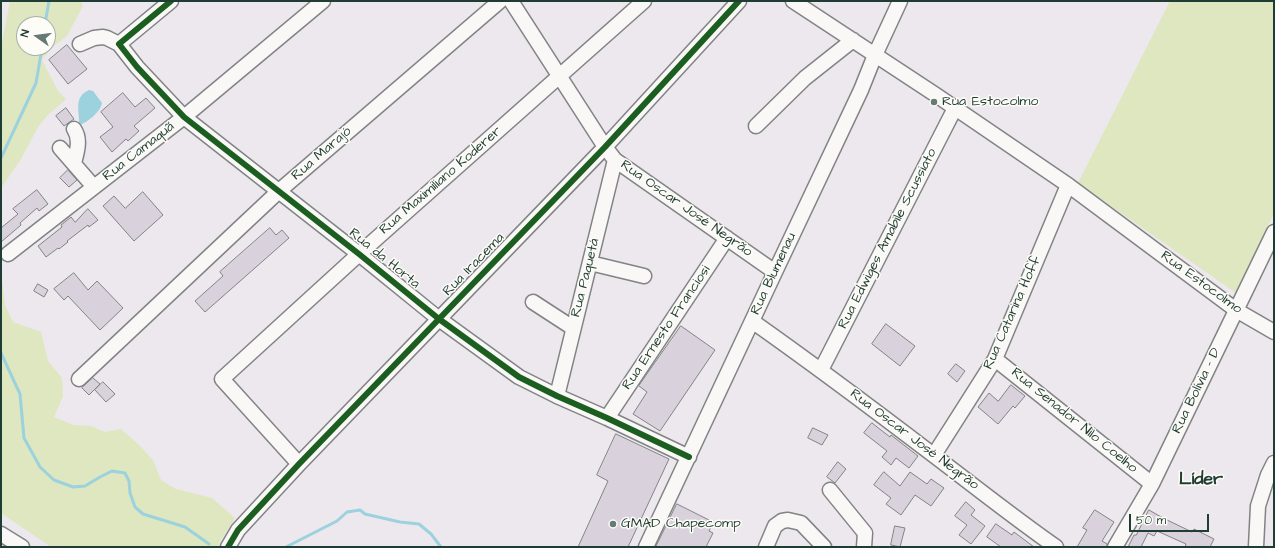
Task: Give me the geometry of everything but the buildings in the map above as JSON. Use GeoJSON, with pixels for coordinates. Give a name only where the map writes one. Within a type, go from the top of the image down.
{"type":"FeatureCollection","features":[{"type":"Feature","properties":{"kind":"street"},"geometry":{"type":"LineString","coordinates":[[80,44],[94,38],[103,37],[119,44],[171,1]]}},
{"type":"Feature","properties":{"kind":"street","name":"Rua Camaquã"},"geometry":{"type":"LineString","coordinates":[[8,254],[184,117],[323,1]]}},
{"type":"Feature","properties":{"kind":"street","name":"Rua Marajó"},"geometry":{"type":"LineString","coordinates":[[79,379],[279,191],[500,1]]}},
{"type":"Feature","properties":{"kind":"street","name":"Rua Oscar José Negrão"},"geometry":{"type":"LineString","coordinates":[[511,1],[605,147],[615,160],[774,272]]}},
{"type":"Feature","properties":{"kind":"street","name":"Rua Maximiliano Koderer"},"geometry":{"type":"LineString","coordinates":[[299,464],[222,379],[358,254],[560,77],[644,1]]}},
{"type":"Feature","properties":{"kind":"street","name":"Rua Iracema"},"geometry":{"type":"LineString","coordinates":[[228,547],[238,530],[299,464],[605,147],[739,1]]}},
{"type":"Feature","properties":{"kind":"street","name":"Rua Estocolmo"},"geometry":{"type":"LineString","coordinates":[[793,1],[1068,185],[1236,310],[1274,332]]}},
{"type":"Feature","properties":{"kind":"street","name":"Rua Blumenau"},"geometry":{"type":"LineString","coordinates":[[646,547],[689,457],[702,425],[861,90],[875,55],[900,1]]}},
{"type":"Feature","properties":{"kind":"street"},"geometry":{"type":"LineString","coordinates":[[756,126],[805,78],[853,40]]}},
{"type":"Feature","properties":{"kind":"street","name":"Rua da Horta"},"geometry":{"type":"LineString","coordinates":[[119,44],[136,67],[184,117],[279,191],[439,320],[519,377],[689,457]]}},
{"type":"Feature","properties":{"kind":"street","name":"Rua Edwiges Amabile Scussiato"},"geometry":{"type":"LineString","coordinates":[[821,370],[955,108]]}},
{"type":"Feature","properties":{"kind":"street"},"geometry":{"type":"LineString","coordinates":[[74,130],[77,134],[78,143],[74,163]]}},
{"type":"Feature","properties":{"kind":"street"},"geometry":{"type":"LineString","coordinates":[[60,148],[94,187]]}},
{"type":"Feature","properties":{"kind":"street","name":"Rua Paquetá"},"geometry":{"type":"LineString","coordinates":[[557,396],[615,160]]}},
{"type":"Feature","properties":{"kind":"street","name":"Rua Catarina Hoff"},"geometry":{"type":"LineString","coordinates":[[934,455],[995,359],[1068,185]]}},
{"type":"Feature","properties":{"kind":"street","name":"Rua Bolívia - D"},"geometry":{"type":"LineString","coordinates":[[1115,547],[1152,484],[1274,232]]}},
{"type":"Feature","properties":{"kind":"street","name":"Rua Ernesto Franciosi"},"geometry":{"type":"LineString","coordinates":[[607,418],[727,238]]}},
{"type":"Feature","properties":{"kind":"street"},"geometry":{"type":"LineString","coordinates":[[590,263],[644,276]]}},
{"type":"Feature","properties":{"kind":"street"},"geometry":{"type":"LineString","coordinates":[[533,302],[573,328]]}},
{"type":"Feature","properties":{"kind":"street","name":"Rua Oscar José Negrão"},"geometry":{"type":"LineString","coordinates":[[752,321],[821,370],[934,455],[1022,524],[1056,547]]}},
{"type":"Feature","properties":{"kind":"street","name":"Rua Senador Nilo Coelho"},"geometry":{"type":"LineString","coordinates":[[995,359],[1152,484]]}},
{"type":"Feature","properties":{"kind":"street"},"geometry":{"type":"LineString","coordinates":[[1256,547],[1258,506],[1268,475],[1274,463]]}},
{"type":"Feature","properties":{"kind":"street"},"geometry":{"type":"LineString","coordinates":[[830,490],[865,533],[864,547]]}},
{"type":"Feature","properties":{"kind":"street"},"geometry":{"type":"LineString","coordinates":[[766,547],[775,526],[782,521],[788,520],[801,523],[824,547]]}},
{"type":"Feature","properties":{"kind":"street"},"geometry":{"type":"LineString","coordinates":[[1,534],[22,547]]}},
{"type":"Feature","properties":{"kind":"green space"},"geometry":{"type":"Polygon","coordinates":[[[10,1],[81,1],[83,6],[67,36],[56,44],[56,16],[16,16],[16,56],[45,56],[42,60],[58,91],[66,99],[47,116],[38,127],[21,159],[1,188],[1,48],[10,1]]]}},
{"type":"Feature","properties":{"kind":"green space"},"geometry":{"type":"Polygon","coordinates":[[[1170,1],[1274,1],[1274,213],[1236,293],[1078,183],[1170,1]]]}},
{"type":"Feature","properties":{"kind":"green space"},"geometry":{"type":"Polygon","coordinates":[[[1,271],[5,305],[13,322],[41,332],[48,361],[62,378],[63,396],[54,417],[73,425],[91,426],[105,432],[121,429],[153,460],[161,480],[176,489],[212,498],[235,518],[217,547],[51,547],[1,513],[1,271]]]}},
{"type":"Feature","properties":{"kind":"water"},"geometry":{"type":"Polygon","coordinates":[[[89,90],[93,91],[102,103],[94,116],[80,125],[78,109],[79,100],[84,93],[89,90]]]}},
{"type":"Feature","properties":{"kind":"waterway"},"geometry":{"type":"LineString","coordinates":[[46,16],[49,1]]}},
{"type":"Feature","properties":{"kind":"waterway"},"geometry":{"type":"LineString","coordinates":[[1,158],[36,83],[41,56]]}},
{"type":"Feature","properties":{"kind":"waterway"},"geometry":{"type":"LineString","coordinates":[[1,353],[20,394],[24,438],[40,467],[54,480],[73,487],[85,486],[112,471],[125,473],[129,481],[130,493],[135,507],[143,514],[185,527],[209,544]]}},
{"type":"Feature","properties":{"kind":"waterway"},"geometry":{"type":"LineString","coordinates":[[286,547],[337,521],[347,512],[360,510],[365,514],[400,522],[419,524],[431,534],[441,547]]}},
{"type":"Feature","properties":{"kind":"cycle path"},"geometry":{"type":"LineString","coordinates":[[171,1],[119,44],[137,67],[184,117],[359,254],[439,319],[519,377],[689,457]]}},
{"type":"Feature","properties":{"kind":"cycle path"},"geometry":{"type":"LineString","coordinates":[[228,547],[238,530],[299,464],[605,147],[739,1]]}},
{"type":"Feature","properties":{"kind":"place","name":"Rua Estocolmo"},"geometry":{"type":"Point","coordinates":[934,102]}},
{"type":"Feature","properties":{"kind":"place","name":"GMAD Chapecomp"},"geometry":{"type":"Point","coordinates":[613,524]}},
{"type":"Feature","properties":{"kind":"district","name":"Líder"},"geometry":{"type":"Point","coordinates":[1201,480]}}]}
